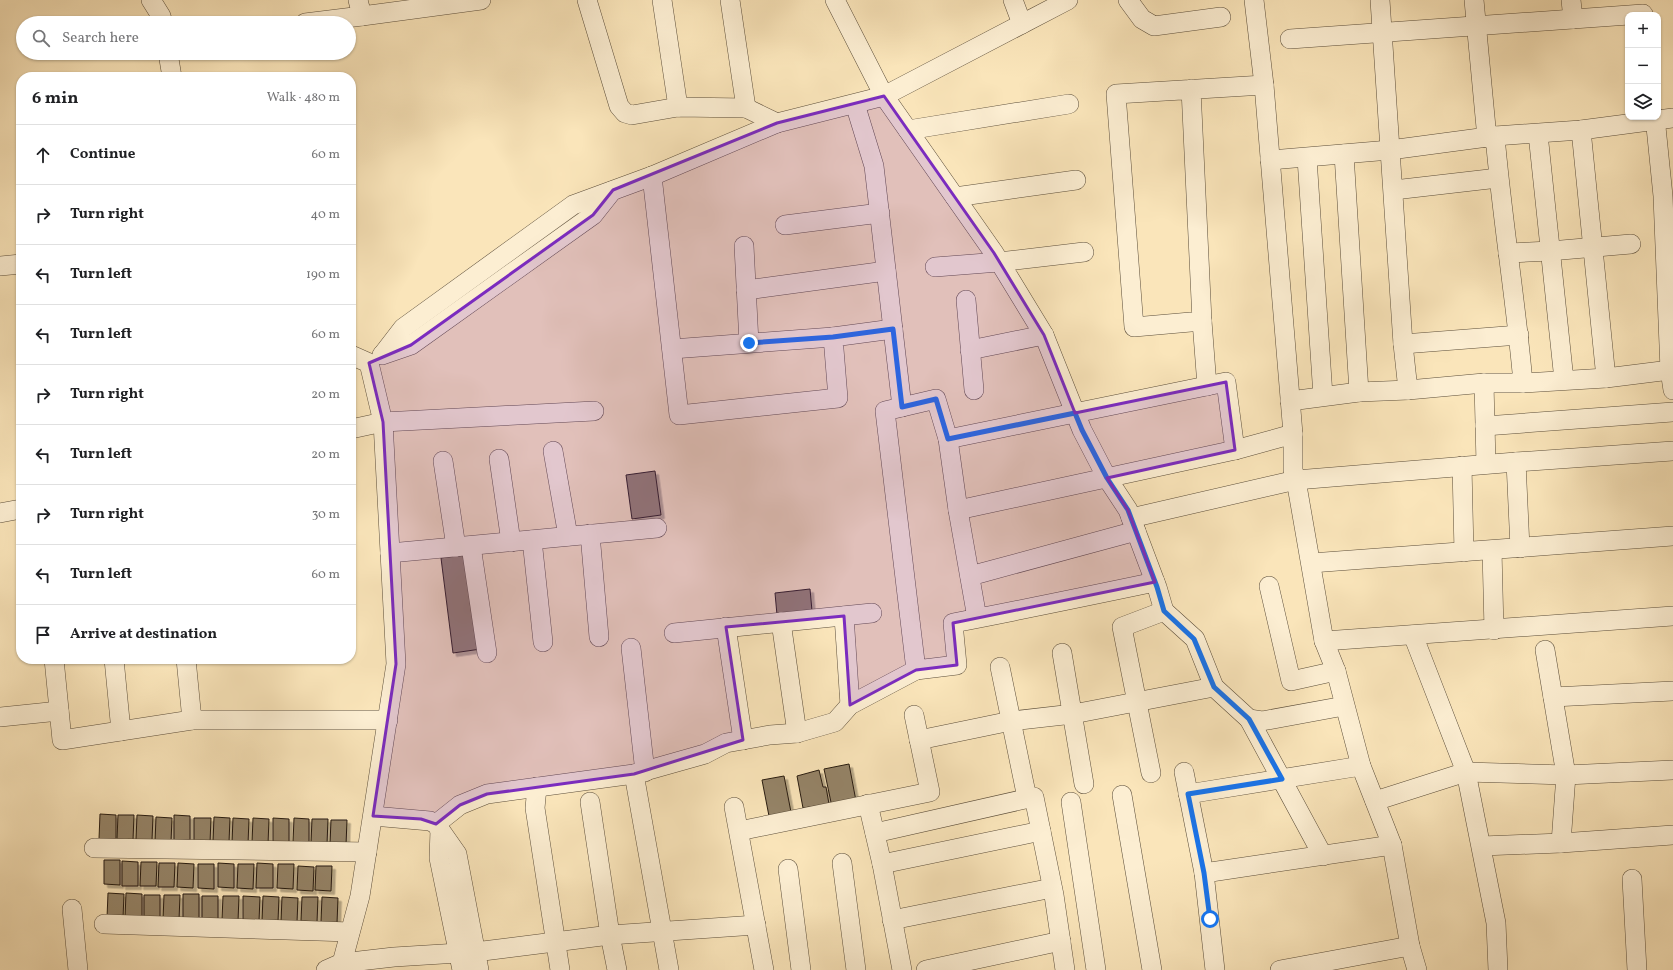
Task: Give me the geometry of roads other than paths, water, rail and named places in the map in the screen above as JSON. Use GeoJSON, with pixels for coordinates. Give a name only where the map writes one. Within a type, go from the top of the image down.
{"type":"FeatureCollection","features":[{"type":"Feature","properties":{"kind":"street"},"geometry":{"type":"LineString","coordinates":[[151,0],[161,16]]}},
{"type":"Feature","properties":{"kind":"street"},"geometry":{"type":"LineString","coordinates":[[331,16],[360,8],[481,0]]}},
{"type":"Feature","properties":{"kind":"street"},"geometry":{"type":"LineString","coordinates":[[587,0],[620,106],[625,114],[632,115],[678,106],[746,108],[777,123]]}},
{"type":"Feature","properties":{"kind":"street"},"geometry":{"type":"LineString","coordinates":[[662,0],[678,106]]}},
{"type":"Feature","properties":{"kind":"street"},"geometry":{"type":"LineString","coordinates":[[730,0],[746,108]]}},
{"type":"Feature","properties":{"kind":"street"},"geometry":{"type":"LineString","coordinates":[[835,0],[884,96],[999,262],[1044,335],[1082,430],[1107,478],[1128,510],[1155,582],[1164,611],[1194,639],[1214,687],[1249,719],[1323,856]]}},
{"type":"Feature","properties":{"kind":"street"},"geometry":{"type":"LineString","coordinates":[[1013,0],[1022,24]]}},
{"type":"Feature","properties":{"kind":"street"},"geometry":{"type":"LineString","coordinates":[[334,967],[350,932],[360,896],[396,664],[383,422],[363,360],[411,345],[587,220],[593,215],[612,190],[652,176],[777,123],[884,96],[1068,0]]}},
{"type":"Feature","properties":{"kind":"street"},"geometry":{"type":"LineString","coordinates":[[1128,0],[1142,19],[1154,26],[1221,17]]}},
{"type":"Feature","properties":{"kind":"street"},"geometry":{"type":"LineString","coordinates":[[1254,0],[1264,85],[1293,434],[1292,470],[1296,480],[1324,641],[1336,671],[1361,766],[1392,845],[1410,946],[1417,970]]}},
{"type":"Feature","properties":{"kind":"street"},"geometry":{"type":"LineString","coordinates":[[1380,0],[1394,190],[1403,344],[1408,390]]}},
{"type":"Feature","properties":{"kind":"street"},"geometry":{"type":"LineString","coordinates":[[1474,0],[1475,26],[1498,178],[1519,335],[1523,383]]}},
{"type":"Feature","properties":{"kind":"street"},"geometry":{"type":"LineString","coordinates":[[1572,0],[1573,19]]}},
{"type":"Feature","properties":{"kind":"street"},"geometry":{"type":"LineString","coordinates":[[1290,39],[1573,19],[1642,10]]}},
{"type":"Feature","properties":{"kind":"street"},"geometry":{"type":"LineString","coordinates":[[169,60],[171,72]]}},
{"type":"Feature","properties":{"kind":"street"},"geometry":{"type":"LineString","coordinates":[[1202,321],[1134,327],[1116,94],[1264,85]]}},
{"type":"Feature","properties":{"kind":"street"},"geometry":{"type":"LineString","coordinates":[[1191,89],[1202,321],[1208,386]]}},
{"type":"Feature","properties":{"kind":"street"},"geometry":{"type":"LineString","coordinates":[[855,104],[874,166],[902,407]]}},
{"type":"Feature","properties":{"kind":"street"},"geometry":{"type":"LineString","coordinates":[[908,130],[1069,104]]}},
{"type":"Feature","properties":{"kind":"street"},"geometry":{"type":"LineString","coordinates":[[1661,119],[1668,196],[1670,370],[1673,390]]}},
{"type":"Feature","properties":{"kind":"street"},"geometry":{"type":"LineString","coordinates":[[1270,160],[1390,150],[1491,137],[1581,130],[1654,120]]}},
{"type":"Feature","properties":{"kind":"street"},"geometry":{"type":"LineString","coordinates":[[1581,130],[1606,378]]}},
{"type":"Feature","properties":{"kind":"street"},"geometry":{"type":"LineString","coordinates":[[1538,134],[1564,380]]}},
{"type":"Feature","properties":{"kind":"street"},"geometry":{"type":"LineString","coordinates":[[1344,154],[1358,392]]}},
{"type":"Feature","properties":{"kind":"street"},"geometry":{"type":"LineString","coordinates":[[1307,158],[1323,396]]}},
{"type":"Feature","properties":{"kind":"street"},"geometry":{"type":"LineString","coordinates":[[652,176],[679,415],[838,398],[833,337]]}},
{"type":"Feature","properties":{"kind":"street"},"geometry":{"type":"LineString","coordinates":[[1394,190],[1498,178]]}},
{"type":"Feature","properties":{"kind":"street"},"geometry":{"type":"LineString","coordinates":[[955,197],[1076,180]]}},
{"type":"Feature","properties":{"kind":"street"},"geometry":{"type":"LineString","coordinates":[[785,224],[880,213]]}},
{"type":"Feature","properties":{"kind":"street"},"geometry":{"type":"LineString","coordinates":[[1508,253],[1631,244]]}},
{"type":"Feature","properties":{"kind":"street"},"geometry":{"type":"LineString","coordinates":[[744,246],[749,343]]}},
{"type":"Feature","properties":{"kind":"street"},"geometry":{"type":"LineString","coordinates":[[935,267],[999,262],[1084,252]]}},
{"type":"Feature","properties":{"kind":"street"},"geometry":{"type":"LineString","coordinates":[[0,266],[16,264]]}},
{"type":"Feature","properties":{"kind":"street"},"geometry":{"type":"LineString","coordinates":[[746,290],[886,271]]}},
{"type":"Feature","properties":{"kind":"street"},"geometry":{"type":"LineString","coordinates":[[966,300],[974,390]]}},
{"type":"Feature","properties":{"kind":"street"},"geometry":{"type":"LineString","coordinates":[[672,349],[833,337],[893,329]]}},
{"type":"Feature","properties":{"kind":"street"},"geometry":{"type":"LineString","coordinates":[[970,350],[1044,335]]}},
{"type":"Feature","properties":{"kind":"street"},"geometry":{"type":"LineString","coordinates":[[1403,344],[1519,335]]}},
{"type":"Feature","properties":{"kind":"street"},"geometry":{"type":"LineString","coordinates":[[1290,401],[1358,392],[1408,390],[1484,383],[1523,383],[1606,378],[1670,370]]}},
{"type":"Feature","properties":{"kind":"street"},"geometry":{"type":"LineString","coordinates":[[948,439],[1226,382],[1235,450]]}},
{"type":"Feature","properties":{"kind":"street"},"geometry":{"type":"LineString","coordinates":[[1484,383],[1486,464]]}},
{"type":"Feature","properties":{"kind":"street"},"geometry":{"type":"LineString","coordinates":[[916,670],[885,411],[936,399],[948,439],[958,510],[977,618]]}},
{"type":"Feature","properties":{"kind":"street"},"geometry":{"type":"LineString","coordinates":[[356,428],[383,422],[594,411]]}},
{"type":"Feature","properties":{"kind":"street"},"geometry":{"type":"LineString","coordinates":[[1485,426],[1673,412]]}},
{"type":"Feature","properties":{"kind":"street"},"geometry":{"type":"LineString","coordinates":[[958,510],[1235,450],[1293,434]]}},
{"type":"Feature","properties":{"kind":"street"},"geometry":{"type":"LineString","coordinates":[[553,451],[568,536]]}},
{"type":"Feature","properties":{"kind":"street"},"geometry":{"type":"LineString","coordinates":[[970,576],[1133,525],[1296,480],[1486,464],[1673,451]]}},
{"type":"Feature","properties":{"kind":"street"},"geometry":{"type":"LineString","coordinates":[[499,459],[511,542]]}},
{"type":"Feature","properties":{"kind":"street"},"geometry":{"type":"LineString","coordinates":[[443,461],[487,653]]}},
{"type":"Feature","properties":{"kind":"street"},"geometry":{"type":"LineString","coordinates":[[1516,462],[1520,548]]}},
{"type":"Feature","properties":{"kind":"street"},"geometry":{"type":"LineString","coordinates":[[1462,466],[1464,552]]}},
{"type":"Feature","properties":{"kind":"street"},"geometry":{"type":"LineString","coordinates":[[0,513],[16,509]]}},
{"type":"Feature","properties":{"kind":"street"},"geometry":{"type":"LineString","coordinates":[[390,553],[657,528]]}},
{"type":"Feature","properties":{"kind":"street"},"geometry":{"type":"LineString","coordinates":[[590,534],[599,637]]}},
{"type":"Feature","properties":{"kind":"street"},"geometry":{"type":"LineString","coordinates":[[1311,563],[1673,536]]}},
{"type":"Feature","properties":{"kind":"street"},"geometry":{"type":"LineString","coordinates":[[532,540],[543,642]]}},
{"type":"Feature","properties":{"kind":"street"},"geometry":{"type":"LineString","coordinates":[[1492,550],[1494,630]]}},
{"type":"Feature","properties":{"kind":"street"},"geometry":{"type":"LineString","coordinates":[[438,827],[468,800],[487,794],[639,773],[705,754],[726,744],[770,734],[797,732],[835,722],[850,705],[916,670],[957,665],[953,623],[1155,582]]}},
{"type":"Feature","properties":{"kind":"street"},"geometry":{"type":"LineString","coordinates":[[1269,586],[1291,681],[1336,671]]}},
{"type":"Feature","properties":{"kind":"street"},"geometry":{"type":"LineString","coordinates":[[1151,773],[1122,627],[1164,611]]}},
{"type":"Feature","properties":{"kind":"street"},"geometry":{"type":"LineString","coordinates":[[674,633],[872,612]]}},
{"type":"Feature","properties":{"kind":"street"},"geometry":{"type":"LineString","coordinates":[[844,616],[850,705]]}},
{"type":"Feature","properties":{"kind":"street"},"geometry":{"type":"LineString","coordinates":[[1324,641],[1673,616]]}},
{"type":"Feature","properties":{"kind":"street"},"geometry":{"type":"LineString","coordinates":[[781,622],[797,732]]}},
{"type":"Feature","properties":{"kind":"street"},"geometry":{"type":"LineString","coordinates":[[726,628],[743,740]]}},
{"type":"Feature","properties":{"kind":"street"},"geometry":{"type":"LineString","coordinates":[[1413,635],[1466,772],[1482,846],[1496,923],[1498,970]]}},
{"type":"Feature","properties":{"kind":"street"},"geometry":{"type":"LineString","coordinates":[[631,648],[639,773],[661,931],[669,970]]}},
{"type":"Feature","properties":{"kind":"street"},"geometry":{"type":"LineString","coordinates":[[1545,650],[1566,775],[1561,843]]}},
{"type":"Feature","properties":{"kind":"street"},"geometry":{"type":"LineString","coordinates":[[1062,653],[1084,784]]}},
{"type":"Feature","properties":{"kind":"street"},"geometry":{"type":"LineString","coordinates":[[54,664],[62,740],[192,720],[388,720]]}},
{"type":"Feature","properties":{"kind":"street"},"geometry":{"type":"LineString","coordinates":[[114,664],[121,731]]}},
{"type":"Feature","properties":{"kind":"street"},"geometry":{"type":"LineString","coordinates":[[186,664],[192,720]]}},
{"type":"Feature","properties":{"kind":"street"},"geometry":{"type":"LineString","coordinates":[[1000,667],[1028,798]]}},
{"type":"Feature","properties":{"kind":"street"},"geometry":{"type":"LineString","coordinates":[[919,740],[1011,721],[1073,714],[1214,687]]}},
{"type":"Feature","properties":{"kind":"street"},"geometry":{"type":"LineString","coordinates":[[1553,697],[1673,691]]}},
{"type":"Feature","properties":{"kind":"street"},"geometry":{"type":"LineString","coordinates":[[1249,719],[1262,721],[1344,706]]}},
{"type":"Feature","properties":{"kind":"street"},"geometry":{"type":"LineString","coordinates":[[0,717],[59,711]]}},
{"type":"Feature","properties":{"kind":"street"},"geometry":{"type":"LineString","coordinates":[[739,831],[930,792],[914,715]]}},
{"type":"Feature","properties":{"kind":"street"},"geometry":{"type":"LineString","coordinates":[[1188,794],[1361,766]]}},
{"type":"Feature","properties":{"kind":"street"},"geometry":{"type":"LineString","coordinates":[[1375,801],[1466,772],[1566,775],[1673,770]]}},
{"type":"Feature","properties":{"kind":"street"},"geometry":{"type":"LineString","coordinates":[[1184,772],[1204,873],[1215,970]]}},
{"type":"Feature","properties":{"kind":"street"},"geometry":{"type":"LineString","coordinates":[[537,787],[535,808],[560,970]]}},
{"type":"Feature","properties":{"kind":"street"},"geometry":{"type":"LineString","coordinates":[[1122,795],[1152,970]]}},
{"type":"Feature","properties":{"kind":"street"},"geometry":{"type":"LineString","coordinates":[[875,833],[1034,797],[1052,888],[1065,970]]}},
{"type":"Feature","properties":{"kind":"street"},"geometry":{"type":"LineString","coordinates":[[590,802],[610,936],[617,970]]}},
{"type":"Feature","properties":{"kind":"street"},"geometry":{"type":"LineString","coordinates":[[1071,802],[1096,970]]}},
{"type":"Feature","properties":{"kind":"street"},"geometry":{"type":"LineString","coordinates":[[868,804],[882,864],[902,970]]}},
{"type":"Feature","properties":{"kind":"street"},"geometry":{"type":"LineString","coordinates":[[734,806],[764,970]]}},
{"type":"Feature","properties":{"kind":"street"},"geometry":{"type":"LineString","coordinates":[[372,816],[421,819],[430,821],[438,827],[457,854],[465,958],[479,970]]}},
{"type":"Feature","properties":{"kind":"street"},"geometry":{"type":"LineString","coordinates":[[882,864],[1041,831]]}},
{"type":"Feature","properties":{"kind":"street"},"geometry":{"type":"LineString","coordinates":[[1482,846],[1561,843],[1673,835]]}},
{"type":"Feature","properties":{"kind":"street"},"geometry":{"type":"LineString","coordinates":[[1204,873],[1392,845]]}},
{"type":"Feature","properties":{"kind":"street"},"geometry":{"type":"LineString","coordinates":[[94,848],[367,852]]}},
{"type":"Feature","properties":{"kind":"street"},"geometry":{"type":"LineString","coordinates":[[842,863],[856,970]]}},
{"type":"Feature","properties":{"kind":"street"},"geometry":{"type":"LineString","coordinates":[[788,869],[801,970]]}},
{"type":"Feature","properties":{"kind":"street"},"geometry":{"type":"LineString","coordinates":[[1632,879],[1637,970]]}},
{"type":"Feature","properties":{"kind":"street"},"geometry":{"type":"LineString","coordinates":[[892,920],[1052,888]]}},
{"type":"Feature","properties":{"kind":"street"},"geometry":{"type":"LineString","coordinates":[[72,909],[78,970]]}},
{"type":"Feature","properties":{"kind":"street"},"geometry":{"type":"LineString","coordinates":[[104,924],[350,932]]}},
{"type":"Feature","properties":{"kind":"street"},"geometry":{"type":"LineString","coordinates":[[334,967],[394,957],[465,958],[555,943],[610,936],[756,925]]}},
{"type":"Feature","properties":{"kind":"street"},"geometry":{"type":"LineString","coordinates":[[926,970],[1061,941]]}},
{"type":"Feature","properties":{"kind":"street"},"geometry":{"type":"LineString","coordinates":[[1280,970],[1410,946]]}}]}
